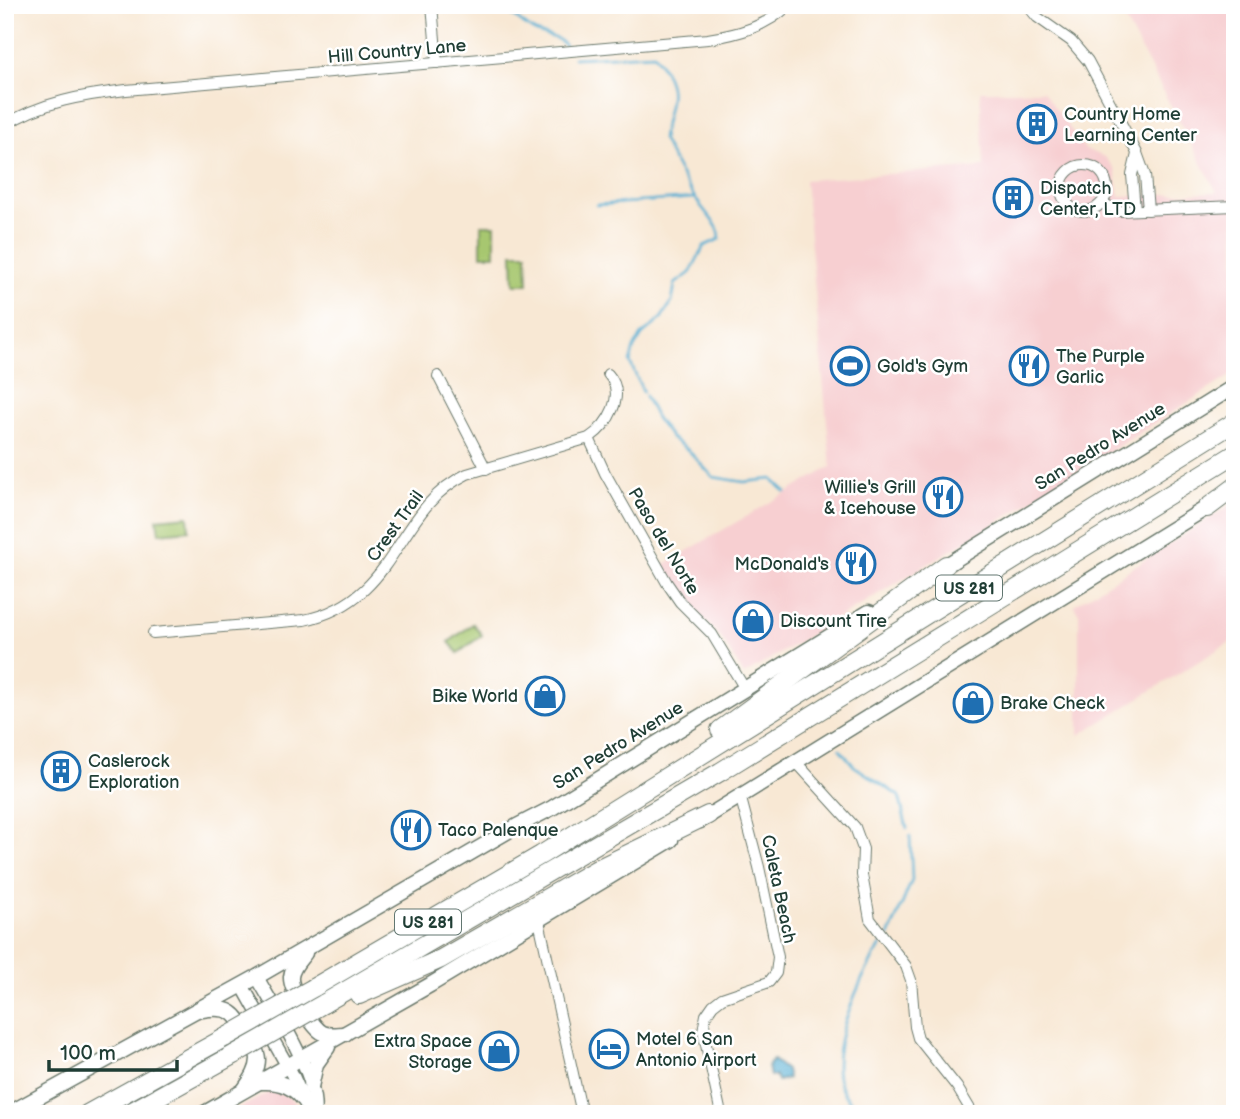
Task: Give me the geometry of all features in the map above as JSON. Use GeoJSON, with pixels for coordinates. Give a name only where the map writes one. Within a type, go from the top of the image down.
{"type":"FeatureCollection","features":[{"type":"Feature","properties":{"kind":"highway","name":"US 281"},"geometry":{"type":"LineString","coordinates":[[87,1114],[313,988],[541,855],[1235,422]]}},
{"type":"Feature","properties":{"kind":"highway","name":"US 281"},"geometry":{"type":"LineString","coordinates":[[127,1114],[329,1001],[720,772],[1235,454]]}},
{"type":"Feature","properties":{"kind":"highway"},"geometry":{"type":"LineString","coordinates":[[1207,508],[1235,489]]}},
{"type":"Feature","properties":{"kind":"highway"},"geometry":{"type":"LineString","coordinates":[[541,855],[644,780],[741,715],[946,565]]}},
{"type":"Feature","properties":{"kind":"highway"},"geometry":{"type":"LineString","coordinates":[[329,1001],[361,994],[441,959],[597,869],[708,815]]}},
{"type":"Feature","properties":{"kind":"main road","name":"San Pedro Avenue"},"geometry":{"type":"LineString","coordinates":[[8,1114],[197,1011],[552,808],[1235,386]]}},
{"type":"Feature","properties":{"kind":"main road"},"geometry":{"type":"LineString","coordinates":[[203,1114],[539,921],[1207,508]]}},
{"type":"Feature","properties":{"kind":"main road"},"geometry":{"type":"LineString","coordinates":[[310,947],[294,968],[291,981],[317,1028],[340,1037]]}},
{"type":"Feature","properties":{"kind":"main road"},"geometry":{"type":"LineString","coordinates":[[197,1011],[224,1009],[234,1013],[239,1019],[256,1049],[258,1059],[254,1073],[243,1091]]}},
{"type":"Feature","properties":{"kind":"main road"},"geometry":{"type":"LineString","coordinates":[[261,1082],[283,1084],[298,1093],[307,1093],[316,1064],[340,1037]]}},
{"type":"Feature","properties":{"kind":"street"},"geometry":{"type":"LineString","coordinates":[[432,5],[437,63]]}},
{"type":"Feature","properties":{"kind":"street","name":"Hill Country Lane"},"geometry":{"type":"LineString","coordinates":[[5,125],[41,107],[92,94],[708,39],[742,33],[779,15],[789,5]]}},
{"type":"Feature","properties":{"kind":"street"},"geometry":{"type":"LineString","coordinates":[[1027,5],[1037,17],[1080,50],[1138,153],[1145,175],[1147,210]]}},
{"type":"Feature","properties":{"kind":"street"},"geometry":{"type":"LineString","coordinates":[[1135,210],[1132,175],[1138,153]]}},
{"type":"Feature","properties":{"kind":"street"},"geometry":{"type":"LineString","coordinates":[[1080,166],[1095,168],[1101,173],[1107,188],[1102,203],[1088,211],[1069,205],[1062,193],[1066,174],[1080,166]]}},
{"type":"Feature","properties":{"kind":"street"},"geometry":{"type":"LineString","coordinates":[[1235,179],[1235,197]]}},
{"type":"Feature","properties":{"kind":"street"},"geometry":{"type":"LineString","coordinates":[[1102,203],[1119,211],[1235,206]]}},
{"type":"Feature","properties":{"kind":"street"},"geometry":{"type":"LineString","coordinates":[[589,438],[601,429],[611,414],[615,392],[614,383],[608,374]]}},
{"type":"Feature","properties":{"kind":"street"},"geometry":{"type":"LineString","coordinates":[[438,376],[486,469]]}},
{"type":"Feature","properties":{"kind":"street","name":"Crest Trail"},"geometry":{"type":"LineString","coordinates":[[153,634],[304,620],[338,610],[368,589],[437,495],[459,478],[589,438]]}},
{"type":"Feature","properties":{"kind":"street","name":"Paso del Norte"},"geometry":{"type":"LineString","coordinates":[[589,438],[605,473],[667,583],[680,602],[712,634],[745,689]]}},
{"type":"Feature","properties":{"kind":"street"},"geometry":{"type":"LineString","coordinates":[[796,762],[855,827],[860,838],[866,906],[875,928],[906,966],[911,980],[918,1038],[957,1087],[973,1114]]}},
{"type":"Feature","properties":{"kind":"street","name":"Caleta Beach"},"geometry":{"type":"LineString","coordinates":[[721,1114],[703,1031],[706,1016],[722,998],[774,978],[778,957],[740,795]]}},
{"type":"Feature","properties":{"kind":"street"},"geometry":{"type":"LineString","coordinates":[[539,921],[582,1114]]}},
{"type":"Feature","properties":{"kind":"street"},"geometry":{"type":"LineString","coordinates":[[257,977],[302,1059],[312,1114]]}},
{"type":"Feature","properties":{"kind":"street"},"geometry":{"type":"LineString","coordinates":[[242,985],[288,1066],[307,1093]]}},
{"type":"Feature","properties":{"kind":"shaded area"},"geometry":{"type":"Polygon","coordinates":[[[1117,5],[1235,5],[1235,373],[1001,520],[744,675],[722,639],[682,595],[663,565],[831,467],[805,180],[984,167],[980,91],[1043,91],[1085,149],[1105,157],[1115,169],[1120,196],[1217,192],[1117,5]]]}},
{"type":"Feature","properties":{"kind":"shaded area"},"geometry":{"type":"Polygon","coordinates":[[[1235,502],[1235,639],[1079,735],[1079,614],[1074,605],[1235,502]]]}},
{"type":"Feature","properties":{"kind":"shaded area"},"geometry":{"type":"Polygon","coordinates":[[[268,1093],[286,1095],[296,1104],[299,1114],[228,1114],[268,1093]]]}},
{"type":"Feature","properties":{"kind":"green space"},"geometry":{"type":"Polygon","coordinates":[[[481,225],[495,225],[495,255],[481,255],[481,225]]]}},
{"type":"Feature","properties":{"kind":"green space"},"geometry":{"type":"Polygon","coordinates":[[[513,253],[527,253],[528,284],[514,284],[513,253]]]}},
{"type":"Feature","properties":{"kind":"green space"},"geometry":{"type":"Polygon","coordinates":[[[188,516],[189,530],[159,533],[157,519],[188,516]]]}},
{"type":"Feature","properties":{"kind":"green space"},"geometry":{"type":"Polygon","coordinates":[[[473,624],[482,635],[458,653],[449,642],[473,624]]]}},
{"type":"Feature","properties":{"kind":"water"},"geometry":{"type":"Polygon","coordinates":[[[773,1060],[786,1070],[788,1078],[778,1081],[775,1076],[770,1076],[768,1066],[773,1060]]]}},
{"type":"Feature","properties":{"kind":"waterway"},"geometry":{"type":"LineString","coordinates":[[461,5],[470,5]]}},
{"type":"Feature","properties":{"kind":"waterway"},"geometry":{"type":"LineString","coordinates":[[495,5],[534,31],[555,38],[565,45]]}},
{"type":"Feature","properties":{"kind":"waterway"},"geometry":{"type":"LineString","coordinates":[[574,58],[654,54],[670,87],[662,139],[683,178],[720,235],[720,239],[704,246],[690,273],[675,284],[672,302],[660,320],[642,335],[634,348],[630,362],[643,392]]}},
{"type":"Feature","properties":{"kind":"waterway"},"geometry":{"type":"LineString","coordinates":[[596,205],[694,198]]}},
{"type":"Feature","properties":{"kind":"waterway"},"geometry":{"type":"LineString","coordinates":[[645,396],[656,418],[671,438],[688,450],[713,477],[744,482],[772,479],[786,492]]}},
{"type":"Feature","properties":{"kind":"waterway"},"geometry":{"type":"LineString","coordinates":[[840,749],[854,766],[899,796],[907,828]]}},
{"type":"Feature","properties":{"kind":"waterway"},"geometry":{"type":"LineString","coordinates":[[889,936],[912,880],[910,836]]}},
{"type":"Feature","properties":{"kind":"waterway"},"geometry":{"type":"LineString","coordinates":[[865,1114],[850,1102],[842,1090],[837,1070],[838,1052],[856,993],[881,945]]}},
{"type":"Feature","properties":{"kind":"place","name":"Country Home Learning Center"},"geometry":{"type":"Point","coordinates":[1037,124]}},
{"type":"Feature","properties":{"kind":"place","name":"Dispatch Center, LTD"},"geometry":{"type":"Point","coordinates":[1013,198]}},
{"type":"Feature","properties":{"kind":"place","name":"Gold's Gym"},"geometry":{"type":"Point","coordinates":[850,366]}},
{"type":"Feature","properties":{"kind":"place","name":"The Purple Garlic"},"geometry":{"type":"Point","coordinates":[1029,366]}},
{"type":"Feature","properties":{"kind":"place","name":"Willie's Grill & Icehouse"},"geometry":{"type":"Point","coordinates":[943,497]}},
{"type":"Feature","properties":{"kind":"place","name":"McDonald's"},"geometry":{"type":"Point","coordinates":[856,564]}},
{"type":"Feature","properties":{"kind":"place","name":"Discount Tire"},"geometry":{"type":"Point","coordinates":[753,621]}},
{"type":"Feature","properties":{"kind":"place","name":"Bike World"},"geometry":{"type":"Point","coordinates":[545,696]}},
{"type":"Feature","properties":{"kind":"place","name":"Brake Check"},"geometry":{"type":"Point","coordinates":[973,703]}},
{"type":"Feature","properties":{"kind":"place","name":"Caslerock Exploration"},"geometry":{"type":"Point","coordinates":[61,771]}},
{"type":"Feature","properties":{"kind":"place","name":"Taco Palenque"},"geometry":{"type":"Point","coordinates":[411,830]}},
{"type":"Feature","properties":{"kind":"place","name":"Motel 6 San Antonio Airport"},"geometry":{"type":"Point","coordinates":[609,1049]}},
{"type":"Feature","properties":{"kind":"place","name":"Extra Space Storage"},"geometry":{"type":"Point","coordinates":[499,1051]}}]}
